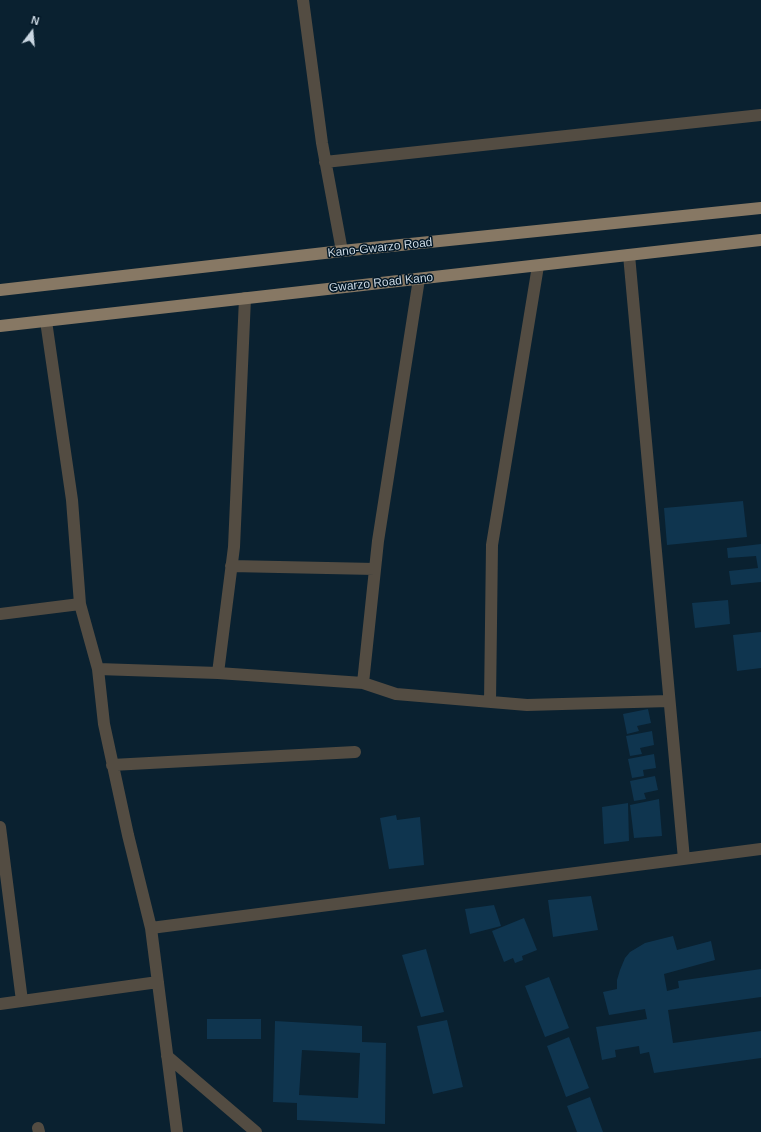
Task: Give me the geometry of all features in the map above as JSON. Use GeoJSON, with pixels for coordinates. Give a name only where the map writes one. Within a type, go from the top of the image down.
{"type":"FeatureCollection","features":[{"type":"Feature","properties":{"kind":"main road","name":"Kano-Gwarzo Road"},"geometry":{"type":"LineString","coordinates":[[0,290],[342,251],[761,208]]}},
{"type":"Feature","properties":{"kind":"main road","name":"Gwarzo Road Kano"},"geometry":{"type":"LineString","coordinates":[[0,326],[761,240]]}},
{"type":"Feature","properties":{"kind":"street"},"geometry":{"type":"LineString","coordinates":[[303,0],[326,162],[342,251]]}},
{"type":"Feature","properties":{"kind":"street"},"geometry":{"type":"LineString","coordinates":[[326,162],[761,115]]}},
{"type":"Feature","properties":{"kind":"street"},"geometry":{"type":"LineString","coordinates":[[629,255],[684,859]]}},
{"type":"Feature","properties":{"kind":"street"},"geometry":{"type":"LineString","coordinates":[[490,702],[492,545],[538,266]]}},
{"type":"Feature","properties":{"kind":"street"},"geometry":{"type":"LineString","coordinates":[[363,683],[378,541],[419,279]]}},
{"type":"Feature","properties":{"kind":"street"},"geometry":{"type":"LineString","coordinates":[[218,672],[232,566],[234,539],[245,298]]}},
{"type":"Feature","properties":{"kind":"street"},"geometry":{"type":"LineString","coordinates":[[46,321],[72,500],[80,604],[98,669],[104,724],[112,765],[151,928],[177,1132]]}},
{"type":"Feature","properties":{"kind":"street"},"geometry":{"type":"LineString","coordinates":[[232,566],[375,569]]}},
{"type":"Feature","properties":{"kind":"street"},"geometry":{"type":"LineString","coordinates":[[0,614],[80,604]]}},
{"type":"Feature","properties":{"kind":"street"},"geometry":{"type":"LineString","coordinates":[[98,669],[218,672],[363,683],[396,694],[527,705],[669,701]]}},
{"type":"Feature","properties":{"kind":"street"},"geometry":{"type":"LineString","coordinates":[[112,765],[355,752]]}},
{"type":"Feature","properties":{"kind":"street"},"geometry":{"type":"LineString","coordinates":[[0,827],[22,1001]]}},
{"type":"Feature","properties":{"kind":"street"},"geometry":{"type":"LineString","coordinates":[[151,928],[761,849]]}},
{"type":"Feature","properties":{"kind":"street"},"geometry":{"type":"LineString","coordinates":[[0,1004],[158,982]]}},
{"type":"Feature","properties":{"kind":"street"},"geometry":{"type":"LineString","coordinates":[[167,1056],[256,1132]]}},
{"type":"Feature","properties":{"kind":"building"},"geometry":{"type":"Polygon","coordinates":[[[743,501],[747,537],[667,545],[664,508],[743,501]]]}},
{"type":"Feature","properties":{"kind":"building"},"geometry":{"type":"Polygon","coordinates":[[[761,544],[761,582],[731,585],[729,571],[758,568],[756,556],[728,558],[727,548],[761,544]]]}},
{"type":"Feature","properties":{"kind":"building"},"geometry":{"type":"Polygon","coordinates":[[[728,600],[730,624],[695,628],[692,603],[728,600]]]}},
{"type":"Feature","properties":{"kind":"building"},"geometry":{"type":"Polygon","coordinates":[[[761,632],[761,668],[737,671],[733,635],[761,632]]]}},
{"type":"Feature","properties":{"kind":"building"},"geometry":{"type":"Polygon","coordinates":[[[648,709],[651,723],[637,726],[639,731],[627,734],[623,714],[648,709]]]}},
{"type":"Feature","properties":{"kind":"building"},"geometry":{"type":"Polygon","coordinates":[[[652,731],[654,745],[640,748],[642,754],[630,756],[626,736],[652,731]]]}},
{"type":"Feature","properties":{"kind":"building"},"geometry":{"type":"Polygon","coordinates":[[[654,754],[656,768],[643,770],[644,776],[632,778],[628,759],[654,754]]]}},
{"type":"Feature","properties":{"kind":"building"},"geometry":{"type":"Polygon","coordinates":[[[655,776],[658,790],[644,793],[646,799],[634,801],[630,781],[655,776]]]}},
{"type":"Feature","properties":{"kind":"building"},"geometry":{"type":"Polygon","coordinates":[[[659,799],[662,836],[634,838],[630,805],[659,799]]]}},
{"type":"Feature","properties":{"kind":"building"},"geometry":{"type":"Polygon","coordinates":[[[628,803],[629,841],[604,844],[602,807],[628,803]]]}},
{"type":"Feature","properties":{"kind":"building"},"geometry":{"type":"Polygon","coordinates":[[[396,815],[397,820],[420,817],[424,865],[389,869],[380,818],[396,815]]]}},
{"type":"Feature","properties":{"kind":"building"},"geometry":{"type":"Polygon","coordinates":[[[591,896],[598,930],[553,937],[548,900],[591,896]]]}},
{"type":"Feature","properties":{"kind":"building"},"geometry":{"type":"Polygon","coordinates":[[[494,905],[501,926],[470,934],[465,909],[494,905]]]}},
{"type":"Feature","properties":{"kind":"building"},"geometry":{"type":"Polygon","coordinates":[[[524,918],[537,950],[522,956],[523,960],[515,963],[513,958],[504,962],[492,931],[524,918]]]}},
{"type":"Feature","properties":{"kind":"building"},"geometry":{"type":"Polygon","coordinates":[[[673,936],[677,950],[711,941],[715,960],[664,974],[667,991],[679,988],[678,981],[761,969],[761,997],[668,1010],[673,1043],[761,1031],[761,1058],[654,1073],[649,1052],[640,1054],[639,1046],[615,1050],[616,1057],[602,1060],[596,1027],[647,1019],[645,1009],[609,1015],[603,992],[617,989],[617,980],[620,970],[625,958],[630,952],[645,943],[673,936]]]}},
{"type":"Feature","properties":{"kind":"building"},"geometry":{"type":"Polygon","coordinates":[[[426,949],[444,1012],[421,1017],[402,955],[426,949]]]}},
{"type":"Feature","properties":{"kind":"building"},"geometry":{"type":"Polygon","coordinates":[[[549,977],[569,1028],[545,1037],[525,986],[549,977]]]}},
{"type":"Feature","properties":{"kind":"building"},"geometry":{"type":"Polygon","coordinates":[[[207,1019],[261,1019],[261,1039],[207,1039],[207,1019]]]}},
{"type":"Feature","properties":{"kind":"building"},"geometry":{"type":"Polygon","coordinates":[[[447,1020],[463,1087],[433,1094],[417,1026],[447,1020]]]}},
{"type":"Feature","properties":{"kind":"building"},"geometry":{"type":"Polygon","coordinates":[[[275,1021],[362,1026],[362,1042],[386,1043],[385,1124],[297,1120],[297,1103],[273,1102],[275,1021]],[[302,1050],[299,1095],[358,1098],[360,1053],[302,1050]]]}},
{"type":"Feature","properties":{"kind":"building"},"geometry":{"type":"Polygon","coordinates":[[[569,1037],[589,1088],[566,1097],[547,1046],[569,1037]]]}},
{"type":"Feature","properties":{"kind":"building"},"geometry":{"type":"Polygon","coordinates":[[[590,1097],[603,1132],[577,1132],[567,1106],[590,1097]]]}}]}
